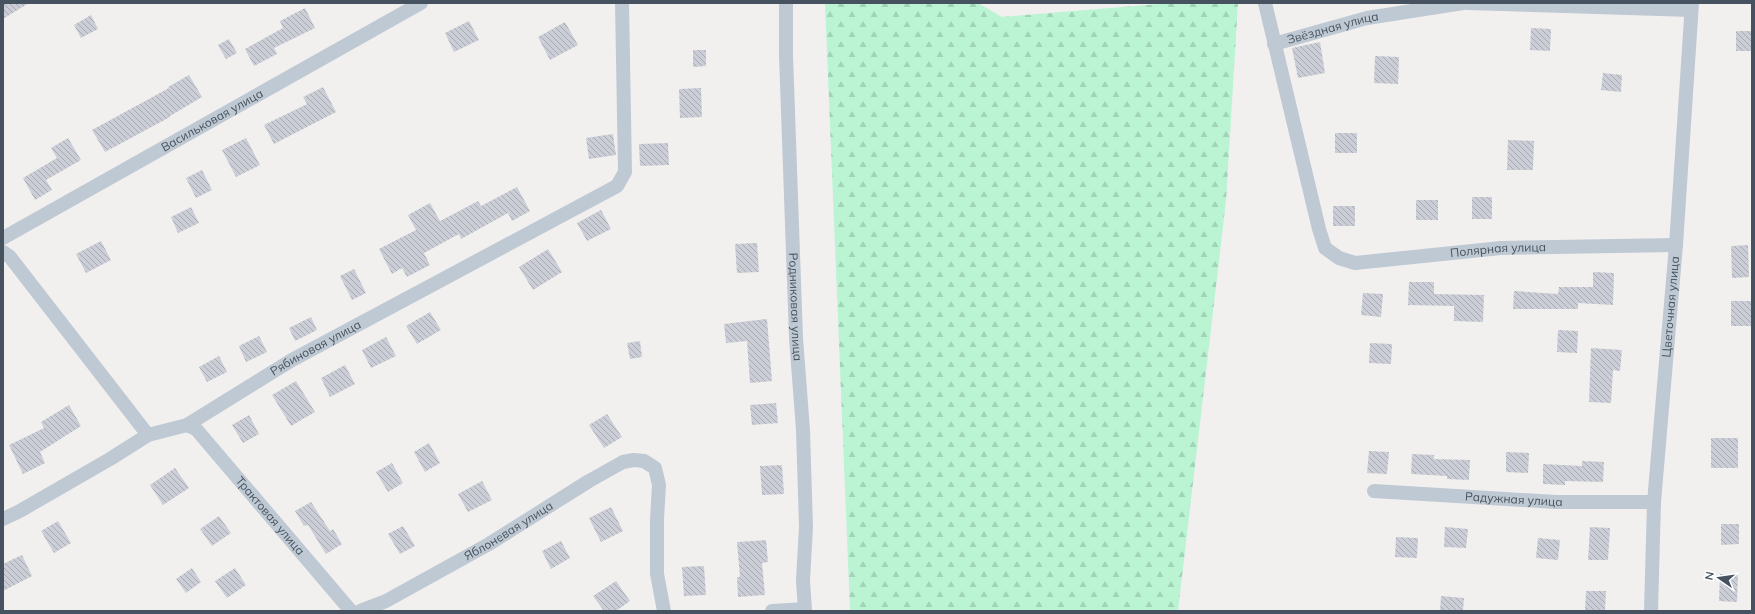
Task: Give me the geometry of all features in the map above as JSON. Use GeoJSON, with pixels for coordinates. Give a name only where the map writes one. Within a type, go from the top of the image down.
{"type":"FeatureCollection","features":[{"type":"Feature","properties":{"kind":"street","name":"Васильковая улица"},"geometry":{"type":"LineString","coordinates":[[3,238],[421,3]]}},
{"type":"Feature","properties":{"kind":"street","name":"Рябиновая улица"},"geometry":{"type":"LineString","coordinates":[[3,519],[18,512],[110,459],[148,435],[187,425],[292,360],[617,186],[625,172],[622,3]]}},
{"type":"Feature","properties":{"kind":"street","name":"Родниковая улица"},"geometry":{"type":"LineString","coordinates":[[786,3],[786,55],[796,338],[803,430],[806,527],[803,580],[805,610]]}},
{"type":"Feature","properties":{"kind":"street"},"geometry":{"type":"LineString","coordinates":[[1265,3],[1274,44]]}},
{"type":"Feature","properties":{"kind":"street","name":"Звёздная улица"},"geometry":{"type":"LineString","coordinates":[[1274,44],[1366,18],[1463,3]]}},
{"type":"Feature","properties":{"kind":"street"},"geometry":{"type":"LineString","coordinates":[[1467,3],[1691,6]]}},
{"type":"Feature","properties":{"kind":"street","name":"Цветочная улица"},"geometry":{"type":"LineString","coordinates":[[1651,611],[1654,502],[1676,245],[1691,6]]}},
{"type":"Feature","properties":{"kind":"street","name":"Полярная улица"},"geometry":{"type":"LineString","coordinates":[[1274,44],[1325,248],[1339,258],[1355,263],[1502,248],[1676,245]]}},
{"type":"Feature","properties":{"kind":"street"},"geometry":{"type":"LineString","coordinates":[[3,252],[10,257],[148,435]]}},
{"type":"Feature","properties":{"kind":"street","name":"Трактовая улица"},"geometry":{"type":"LineString","coordinates":[[187,425],[196,429],[351,611]]}},
{"type":"Feature","properties":{"kind":"street","name":"Яблоневая улица"},"geometry":{"type":"LineString","coordinates":[[360,611],[386,601],[490,544],[589,481],[623,462],[634,460],[644,461],[655,468],[659,485],[657,519],[657,574],[664,611]]}},
{"type":"Feature","properties":{"kind":"street","name":"Радужная улица"},"geometry":{"type":"LineString","coordinates":[[1374,491],[1556,502],[1654,502]]}},
{"type":"Feature","properties":{"kind":"street"},"geometry":{"type":"LineString","coordinates":[[772,611],[805,610]]}},
{"type":"Feature","properties":{"kind":"green space"},"geometry":{"type":"Polygon","coordinates":[[[825,3],[978,3],[1002,17],[1171,3],[1238,3],[1226,201],[1178,611],[850,611],[825,3]]]}},
{"type":"Feature","properties":{"kind":"building"},"geometry":{"type":"Polygon","coordinates":[[[3,3],[29,3],[3,19],[3,3]]]}},
{"type":"Feature","properties":{"kind":"building"},"geometry":{"type":"Polygon","coordinates":[[[305,8],[315,28],[274,48],[277,54],[254,66],[245,49],[283,28],[280,21],[305,8]]]}},
{"type":"Feature","properties":{"kind":"building"},"geometry":{"type":"Polygon","coordinates":[[[91,15],[98,29],[81,38],[74,25],[91,15]]]}},
{"type":"Feature","properties":{"kind":"building"},"geometry":{"type":"Polygon","coordinates":[[[469,21],[479,40],[454,52],[445,33],[469,21]]]}},
{"type":"Feature","properties":{"kind":"building"},"geometry":{"type":"Polygon","coordinates":[[[565,22],[578,45],[550,60],[538,37],[565,22]]]}},
{"type":"Feature","properties":{"kind":"building"},"geometry":{"type":"Polygon","coordinates":[[[1531,28],[1551,29],[1550,51],[1530,50],[1531,28]]]}},
{"type":"Feature","properties":{"kind":"building"},"geometry":{"type":"Polygon","coordinates":[[[1736,31],[1752,31],[1752,51],[1736,51],[1736,31]]]}},
{"type":"Feature","properties":{"kind":"building"},"geometry":{"type":"Polygon","coordinates":[[[229,39],[237,53],[226,59],[218,45],[229,39]]]}},
{"type":"Feature","properties":{"kind":"building"},"geometry":{"type":"Polygon","coordinates":[[[1320,42],[1325,73],[1298,78],[1292,48],[1320,42]]]}},
{"type":"Feature","properties":{"kind":"building"},"geometry":{"type":"Polygon","coordinates":[[[693,50],[706,50],[706,66],[693,67],[693,50]]]}},
{"type":"Feature","properties":{"kind":"building"},"geometry":{"type":"Polygon","coordinates":[[[1375,56],[1399,57],[1398,84],[1374,83],[1375,56]]]}},
{"type":"Feature","properties":{"kind":"building"},"geometry":{"type":"Polygon","coordinates":[[[1603,73],[1622,75],[1621,92],[1601,90],[1603,73]]]}},
{"type":"Feature","properties":{"kind":"building"},"geometry":{"type":"Polygon","coordinates":[[[189,75],[202,97],[170,117],[105,152],[92,130],[169,88],[168,87],[189,75]]]}},
{"type":"Feature","properties":{"kind":"building"},"geometry":{"type":"Polygon","coordinates":[[[323,87],[336,112],[274,144],[264,125],[307,104],[303,97],[323,87]]]}},
{"type":"Feature","properties":{"kind":"building"},"geometry":{"type":"Polygon","coordinates":[[[701,88],[702,117],[680,118],[679,89],[701,88]]]}},
{"type":"Feature","properties":{"kind":"building"},"geometry":{"type":"Polygon","coordinates":[[[1335,133],[1357,133],[1357,153],[1335,153],[1335,133]]]}},
{"type":"Feature","properties":{"kind":"building"},"geometry":{"type":"Polygon","coordinates":[[[613,134],[616,155],[589,159],[586,138],[613,134]]]}},
{"type":"Feature","properties":{"kind":"building"},"geometry":{"type":"Polygon","coordinates":[[[68,138],[81,160],[46,180],[52,190],[35,200],[23,178],[57,158],[51,148],[68,138]]]}},
{"type":"Feature","properties":{"kind":"building"},"geometry":{"type":"Polygon","coordinates":[[[246,138],[260,165],[236,177],[222,150],[246,138]]]}},
{"type":"Feature","properties":{"kind":"building"},"geometry":{"type":"Polygon","coordinates":[[[1508,140],[1534,141],[1533,170],[1507,170],[1508,140]]]}},
{"type":"Feature","properties":{"kind":"building"},"geometry":{"type":"Polygon","coordinates":[[[668,143],[669,165],[640,166],[639,144],[668,143]]]}},
{"type":"Feature","properties":{"kind":"building"},"geometry":{"type":"Polygon","coordinates":[[[202,170],[212,190],[196,198],[186,178],[202,170]]]}},
{"type":"Feature","properties":{"kind":"building"},"geometry":{"type":"Polygon","coordinates":[[[517,187],[530,211],[512,221],[508,213],[461,239],[459,234],[424,253],[430,265],[407,277],[402,268],[392,274],[379,249],[416,230],[408,215],[430,203],[440,221],[478,201],[481,206],[517,187]]]}},
{"type":"Feature","properties":{"kind":"building"},"geometry":{"type":"Polygon","coordinates":[[[1472,197],[1492,197],[1492,219],[1472,219],[1472,197]]]}},
{"type":"Feature","properties":{"kind":"building"},"geometry":{"type":"Polygon","coordinates":[[[1416,200],[1438,200],[1438,220],[1416,220],[1416,200]]]}},
{"type":"Feature","properties":{"kind":"building"},"geometry":{"type":"Polygon","coordinates":[[[1333,206],[1355,206],[1355,226],[1333,226],[1333,206]]]}},
{"type":"Feature","properties":{"kind":"building"},"geometry":{"type":"Polygon","coordinates":[[[191,207],[199,223],[178,233],[171,217],[191,207]]]}},
{"type":"Feature","properties":{"kind":"building"},"geometry":{"type":"Polygon","coordinates":[[[601,210],[611,229],[587,241],[577,223],[601,210]]]}},
{"type":"Feature","properties":{"kind":"building"},"geometry":{"type":"Polygon","coordinates":[[[101,241],[111,260],[86,273],[76,254],[101,241]]]}},
{"type":"Feature","properties":{"kind":"building"},"geometry":{"type":"Polygon","coordinates":[[[757,243],[759,272],[737,273],[735,244],[757,243]]]}},
{"type":"Feature","properties":{"kind":"building"},"geometry":{"type":"Polygon","coordinates":[[[1748,245],[1749,277],[1732,278],[1731,246],[1748,245]]]}},
{"type":"Feature","properties":{"kind":"building"},"geometry":{"type":"Polygon","coordinates":[[[548,249],[562,272],[533,290],[519,267],[548,249]]]}},
{"type":"Feature","properties":{"kind":"building"},"geometry":{"type":"Polygon","coordinates":[[[354,269],[366,293],[352,300],[340,276],[354,269]]]}},
{"type":"Feature","properties":{"kind":"building"},"geometry":{"type":"Polygon","coordinates":[[[1593,272],[1614,273],[1613,305],[1578,303],[1578,309],[1513,309],[1514,291],[1558,294],[1559,287],[1593,287],[1593,272]]]}},
{"type":"Feature","properties":{"kind":"building"},"geometry":{"type":"Polygon","coordinates":[[[1409,282],[1434,282],[1434,294],[1484,295],[1483,322],[1454,321],[1454,306],[1408,305],[1409,282]]]}},
{"type":"Feature","properties":{"kind":"building"},"geometry":{"type":"Polygon","coordinates":[[[1363,293],[1383,294],[1381,317],[1361,315],[1363,293]]]}},
{"type":"Feature","properties":{"kind":"building"},"geometry":{"type":"Polygon","coordinates":[[[1731,301],[1752,301],[1752,326],[1731,326],[1731,301]]]}},
{"type":"Feature","properties":{"kind":"building"},"geometry":{"type":"Polygon","coordinates":[[[430,312],[441,330],[417,344],[406,326],[430,312]]]}},
{"type":"Feature","properties":{"kind":"building"},"geometry":{"type":"Polygon","coordinates":[[[311,317],[317,330],[295,341],[289,328],[311,317]]]}},
{"type":"Feature","properties":{"kind":"building"},"geometry":{"type":"Polygon","coordinates":[[[767,319],[772,381],[750,383],[747,341],[726,343],[724,324],[767,319]]]}},
{"type":"Feature","properties":{"kind":"building"},"geometry":{"type":"Polygon","coordinates":[[[1558,330],[1578,331],[1577,353],[1557,352],[1558,330]]]}},
{"type":"Feature","properties":{"kind":"building"},"geometry":{"type":"Polygon","coordinates":[[[259,336],[267,352],[246,362],[239,346],[259,336]]]}},
{"type":"Feature","properties":{"kind":"building"},"geometry":{"type":"Polygon","coordinates":[[[386,337],[396,356],[371,368],[362,350],[386,337]]]}},
{"type":"Feature","properties":{"kind":"building"},"geometry":{"type":"Polygon","coordinates":[[[640,341],[642,357],[630,359],[627,343],[640,341]]]}},
{"type":"Feature","properties":{"kind":"building"},"geometry":{"type":"Polygon","coordinates":[[[1370,343],[1392,344],[1391,364],[1369,363],[1370,343]]]}},
{"type":"Feature","properties":{"kind":"building"},"geometry":{"type":"Polygon","coordinates":[[[1591,348],[1622,350],[1620,371],[1613,370],[1611,403],[1589,402],[1591,348]]]}},
{"type":"Feature","properties":{"kind":"building"},"geometry":{"type":"Polygon","coordinates":[[[219,356],[227,372],[207,382],[199,367],[219,356]]]}},
{"type":"Feature","properties":{"kind":"building"},"geometry":{"type":"Polygon","coordinates":[[[345,365],[355,384],[330,397],[321,378],[345,365]]]}},
{"type":"Feature","properties":{"kind":"building"},"geometry":{"type":"Polygon","coordinates":[[[296,381],[315,412],[291,426],[272,395],[296,381]]]}},
{"type":"Feature","properties":{"kind":"building"},"geometry":{"type":"Polygon","coordinates":[[[776,403],[778,423],[752,425],[750,405],[776,403]]]}},
{"type":"Feature","properties":{"kind":"building"},"geometry":{"type":"Polygon","coordinates":[[[69,405],[81,426],[40,452],[45,463],[23,474],[9,445],[44,428],[41,422],[69,405]]]}},
{"type":"Feature","properties":{"kind":"building"},"geometry":{"type":"Polygon","coordinates":[[[607,414],[622,437],[604,448],[589,425],[607,414]]]}},
{"type":"Feature","properties":{"kind":"building"},"geometry":{"type":"Polygon","coordinates":[[[249,415],[259,434],[243,443],[232,425],[249,415]]]}},
{"type":"Feature","properties":{"kind":"building"},"geometry":{"type":"Polygon","coordinates":[[[1711,438],[1738,438],[1738,468],[1711,468],[1711,438]]]}},
{"type":"Feature","properties":{"kind":"building"},"geometry":{"type":"Polygon","coordinates":[[[429,443],[440,463],[425,472],[414,452],[429,443]]]}},
{"type":"Feature","properties":{"kind":"building"},"geometry":{"type":"Polygon","coordinates":[[[1369,451],[1389,452],[1387,474],[1367,473],[1369,451]]]}},
{"type":"Feature","properties":{"kind":"building"},"geometry":{"type":"Polygon","coordinates":[[[1506,452],[1529,453],[1528,473],[1506,472],[1506,452]]]}},
{"type":"Feature","properties":{"kind":"building"},"geometry":{"type":"Polygon","coordinates":[[[1412,454],[1434,455],[1434,459],[1470,460],[1469,480],[1447,479],[1447,476],[1411,474],[1412,454]]]}},
{"type":"Feature","properties":{"kind":"building"},"geometry":{"type":"Polygon","coordinates":[[[1582,461],[1604,462],[1603,482],[1565,481],[1565,485],[1543,484],[1543,464],[1582,466],[1582,461]]]}},
{"type":"Feature","properties":{"kind":"building"},"geometry":{"type":"Polygon","coordinates":[[[392,463],[403,483],[388,492],[376,472],[392,463]]]}},
{"type":"Feature","properties":{"kind":"building"},"geometry":{"type":"Polygon","coordinates":[[[782,465],[784,494],[762,495],[760,466],[782,465]]]}},
{"type":"Feature","properties":{"kind":"building"},"geometry":{"type":"Polygon","coordinates":[[[175,468],[189,488],[163,505],[150,485],[175,468]]]}},
{"type":"Feature","properties":{"kind":"building"},"geometry":{"type":"Polygon","coordinates":[[[482,481],[492,500],[468,512],[458,494],[482,481]]]}},
{"type":"Feature","properties":{"kind":"building"},"geometry":{"type":"Polygon","coordinates":[[[311,502],[330,531],[333,529],[342,544],[326,554],[308,525],[304,526],[295,511],[311,502]]]}},
{"type":"Feature","properties":{"kind":"building"},"geometry":{"type":"Polygon","coordinates":[[[611,507],[623,531],[601,542],[589,518],[611,507]]]}},
{"type":"Feature","properties":{"kind":"building"},"geometry":{"type":"Polygon","coordinates":[[[219,516],[231,533],[212,546],[200,529],[219,516]]]}},
{"type":"Feature","properties":{"kind":"building"},"geometry":{"type":"Polygon","coordinates":[[[58,521],[71,543],[54,553],[41,531],[58,521]]]}},
{"type":"Feature","properties":{"kind":"building"},"geometry":{"type":"Polygon","coordinates":[[[1721,524],[1739,524],[1739,544],[1721,545],[1721,524]]]}},
{"type":"Feature","properties":{"kind":"building"},"geometry":{"type":"Polygon","coordinates":[[[403,526],[415,546],[400,554],[388,534],[403,526]]]}},
{"type":"Feature","properties":{"kind":"building"},"geometry":{"type":"Polygon","coordinates":[[[1445,527],[1468,529],[1466,548],[1444,547],[1445,527]]]}},
{"type":"Feature","properties":{"kind":"building"},"geometry":{"type":"Polygon","coordinates":[[[1590,527],[1610,528],[1608,560],[1588,560],[1590,527]]]}},
{"type":"Feature","properties":{"kind":"building"},"geometry":{"type":"Polygon","coordinates":[[[1396,537],[1418,538],[1417,558],[1395,557],[1396,537]]]}},
{"type":"Feature","properties":{"kind":"building"},"geometry":{"type":"Polygon","coordinates":[[[1538,538],[1560,540],[1558,560],[1536,558],[1538,538]]]}},
{"type":"Feature","properties":{"kind":"building"},"geometry":{"type":"Polygon","coordinates":[[[766,540],[768,562],[762,563],[765,595],[738,597],[737,577],[740,577],[737,542],[766,540]]]}},
{"type":"Feature","properties":{"kind":"building"},"geometry":{"type":"Polygon","coordinates":[[[561,541],[570,558],[551,569],[542,551],[561,541]]]}},
{"type":"Feature","properties":{"kind":"building"},"geometry":{"type":"Polygon","coordinates":[[[22,555],[32,576],[3,591],[3,564],[22,555]]]}},
{"type":"Feature","properties":{"kind":"building"},"geometry":{"type":"Polygon","coordinates":[[[704,566],[706,595],[684,596],[682,567],[704,566]]]}},
{"type":"Feature","properties":{"kind":"building"},"geometry":{"type":"Polygon","coordinates":[[[192,568],[201,582],[186,593],[176,579],[192,568]]]}},
{"type":"Feature","properties":{"kind":"building"},"geometry":{"type":"Polygon","coordinates":[[[235,568],[246,585],[227,598],[215,581],[235,568]]]}},
{"type":"Feature","properties":{"kind":"building"},"geometry":{"type":"Polygon","coordinates":[[[1720,574],[1738,575],[1737,602],[1719,601],[1720,574]]]}},
{"type":"Feature","properties":{"kind":"building"},"geometry":{"type":"Polygon","coordinates":[[[616,581],[630,601],[616,611],[604,611],[593,596],[616,581]]]}},
{"type":"Feature","properties":{"kind":"building"},"geometry":{"type":"Polygon","coordinates":[[[1586,591],[1606,591],[1605,611],[1585,611],[1586,591]]]}},
{"type":"Feature","properties":{"kind":"building"},"geometry":{"type":"Polygon","coordinates":[[[1441,596],[1464,598],[1463,611],[1440,611],[1441,596]]]}}]}
